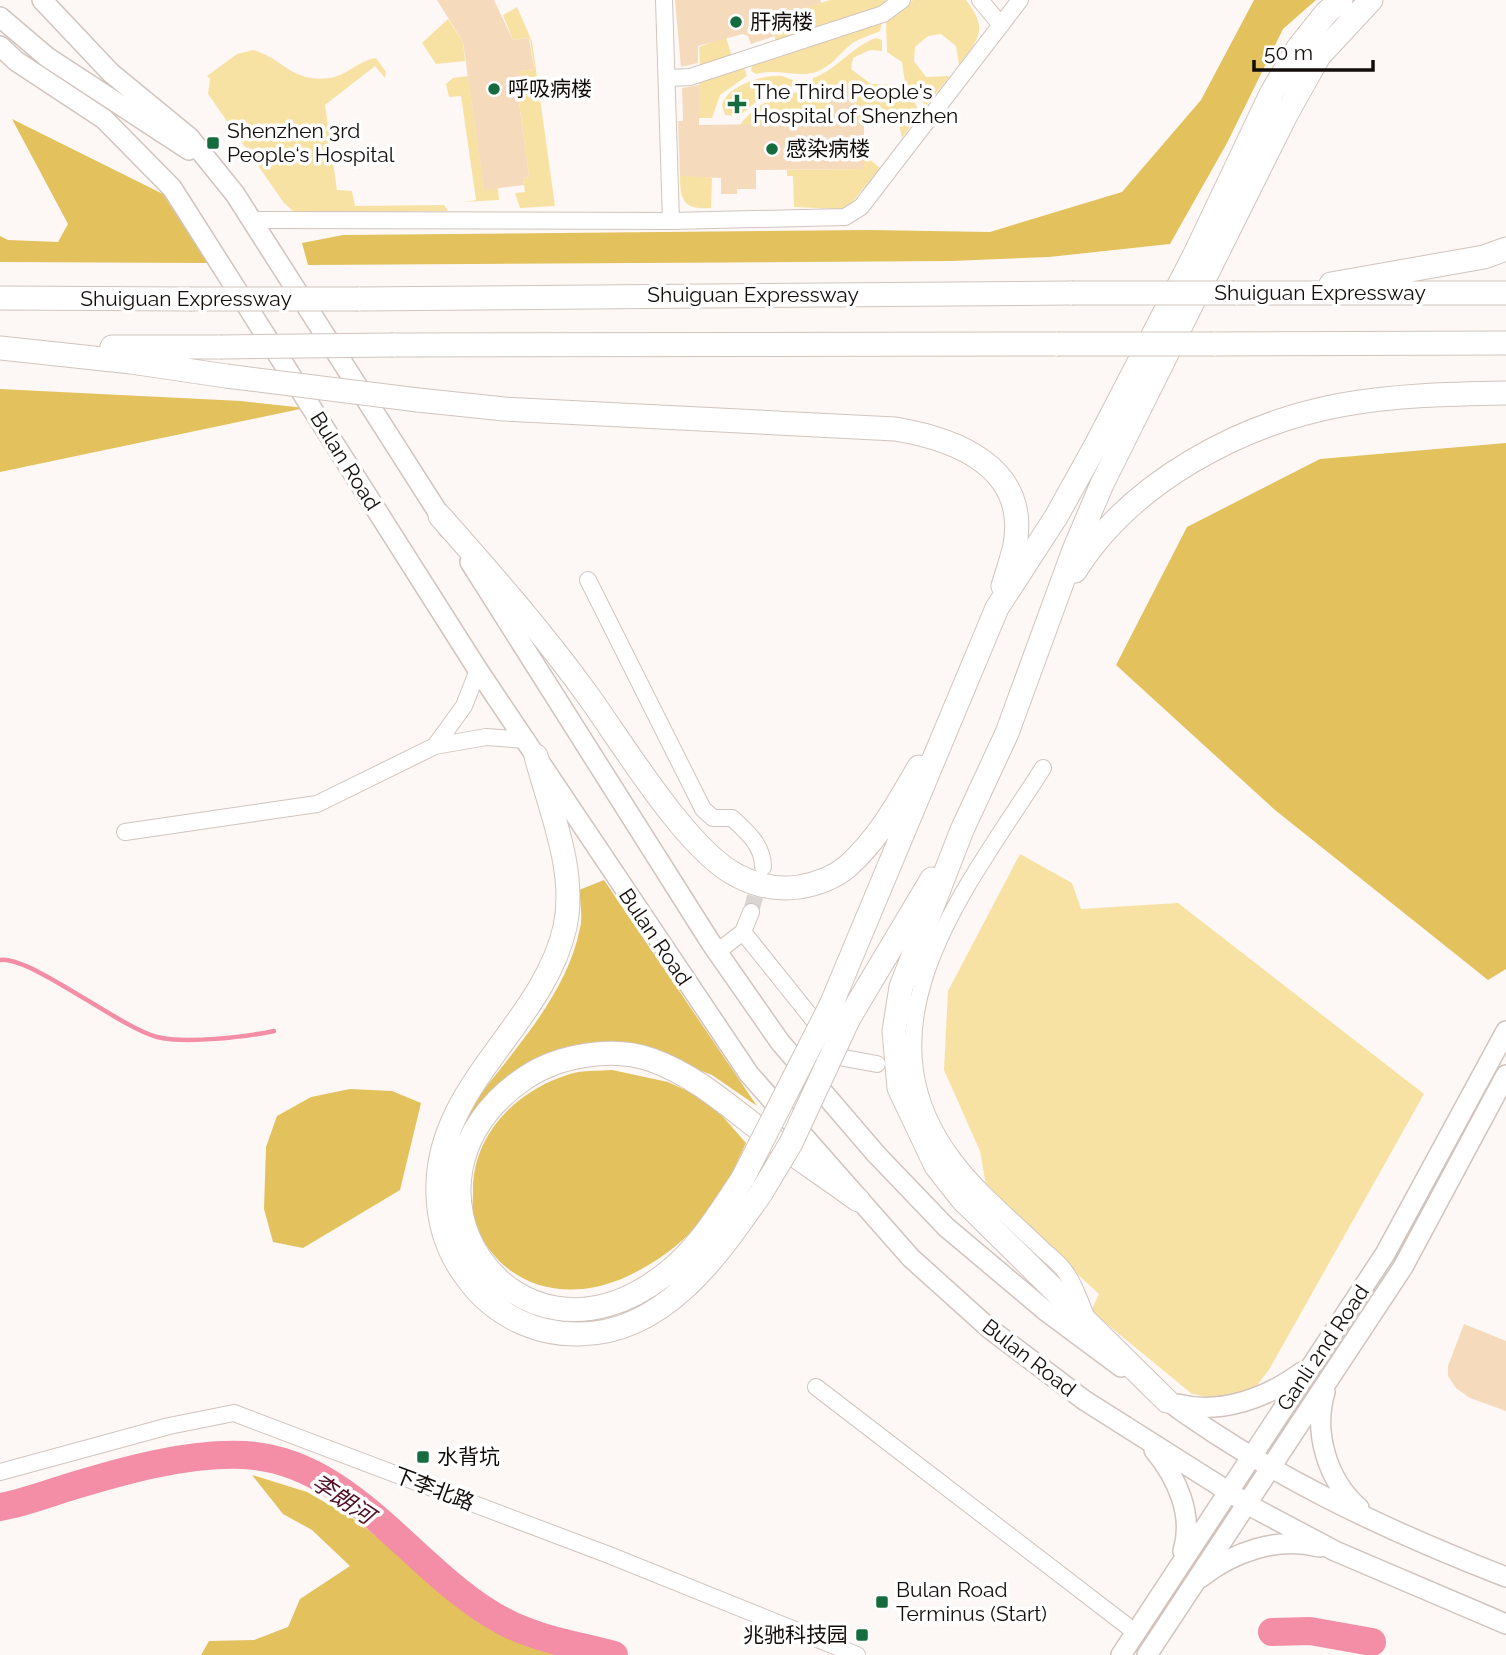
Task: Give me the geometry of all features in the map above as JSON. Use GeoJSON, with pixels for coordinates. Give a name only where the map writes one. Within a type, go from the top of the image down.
{"type":"FeatureCollection","features":[{"type":"Feature","properties":{"kind":"highway"},"geometry":{"type":"LineString","coordinates":[[997,608],[1056,517],[1096,445],[1194,256],[1271,94],[1298,48],[1340,0]]}},
{"type":"Feature","properties":{"kind":"highway"},"geometry":{"type":"LineString","coordinates":[[1167,1401],[962,1199],[936,1166],[899,1088],[894,1060],[896,1007],[910,960],[962,830],[1007,733],[1049,617],[1102,484],[1287,113],[1320,56],[1371,0]]}},
{"type":"Feature","properties":{"kind":"highway"},"geometry":{"type":"LineString","coordinates":[[1291,292],[1380,272],[1484,257],[1506,249]]}},
{"type":"Feature","properties":{"kind":"highway","name":"Shuiguan Expressway"},"geometry":{"type":"LineString","coordinates":[[0,298],[358,299],[1072,293],[1506,293]]}},
{"type":"Feature","properties":{"kind":"highway"},"geometry":{"type":"LineString","coordinates":[[0,348],[1506,343]]}},
{"type":"Feature","properties":{"kind":"highway"},"geometry":{"type":"LineString","coordinates":[[0,348],[504,409],[895,429],[957,443],[980,458],[999,476],[1009,494],[1015,519],[1015,543],[997,608],[953,710],[889,873],[840,1011]]}},
{"type":"Feature","properties":{"kind":"highway"},"geometry":{"type":"LineString","coordinates":[[1049,617],[1083,558],[1133,505],[1162,481],[1227,443],[1266,426],[1339,406],[1421,395],[1506,393]]}},
{"type":"Feature","properties":{"kind":"highway"},"geometry":{"type":"LineString","coordinates":[[440,516],[539,629],[676,818],[712,858],[736,876],[763,886],[787,889],[830,879],[846,867],[887,822],[953,710]]}},
{"type":"Feature","properties":{"kind":"highway"},"geometry":{"type":"LineString","coordinates":[[531,748],[564,864],[568,889],[565,926],[552,965],[511,1031],[471,1085],[441,1149],[437,1180],[439,1223],[458,1266],[480,1296],[509,1317],[546,1333],[583,1334],[617,1329],[642,1318],[696,1279],[752,1185],[785,1101],[840,1011],[962,830]]}},
{"type":"Feature","properties":{"kind":"highway"},"geometry":{"type":"LineString","coordinates":[[752,1185],[694,1248],[663,1276],[627,1299],[591,1309],[550,1308],[519,1297],[496,1280],[474,1250],[461,1215],[458,1179],[465,1146],[479,1122],[505,1092],[536,1071],[574,1057],[612,1055],[651,1059],[688,1077],[858,1200]]}},
{"type":"Feature","properties":{"kind":"main road","name":"Bulan Road"},"geometry":{"type":"LineString","coordinates":[[42,0],[102,65],[189,137],[213,166],[251,220],[607,774],[717,952],[780,1042],[876,1153],[946,1227],[1047,1312],[1167,1401],[1270,1466],[1370,1518],[1506,1577]]}},
{"type":"Feature","properties":{"kind":"main road","name":"Bulan Road"},"geometry":{"type":"LineString","coordinates":[[0,17],[47,57],[213,166]]}},
{"type":"Feature","properties":{"kind":"main road","name":"Bulan Road"},"geometry":{"type":"LineString","coordinates":[[0,46],[16,61],[104,119],[172,188],[478,670],[749,1074],[912,1258],[990,1329],[1084,1400],[1246,1503],[1335,1551],[1506,1624]]}},
{"type":"Feature","properties":{"kind":"main road","name":"Ganli 2nd Road"},"geometry":{"type":"LineString","coordinates":[[1121,1655],[1416,1203],[1506,1031]]}},
{"type":"Feature","properties":{"kind":"main road","name":"Ganli 2nd Road"},"geometry":{"type":"LineString","coordinates":[[1147,1655],[1403,1267],[1506,1075]]}},
{"type":"Feature","properties":{"kind":"main road"},"geometry":{"type":"LineString","coordinates":[[1167,1401],[1191,1408],[1244,1402],[1269,1392],[1312,1365]]}},
{"type":"Feature","properties":{"kind":"main road"},"geometry":{"type":"LineString","coordinates":[[1329,1379],[1321,1406],[1320,1430],[1325,1454],[1336,1479],[1351,1501],[1370,1518]]}},
{"type":"Feature","properties":{"kind":"main road"},"geometry":{"type":"LineString","coordinates":[[1144,1439],[1162,1460],[1184,1502],[1187,1538],[1179,1564]]}},
{"type":"Feature","properties":{"kind":"main road"},"geometry":{"type":"LineString","coordinates":[[1191,1585],[1213,1568],[1261,1547],[1308,1544],[1335,1551]]}},
{"type":"Feature","properties":{"kind":"street"},"geometry":{"type":"LineString","coordinates":[[664,0],[671,221]]}},
{"type":"Feature","properties":{"kind":"street"},"geometry":{"type":"LineString","coordinates":[[980,0],[1001,25]]}},
{"type":"Feature","properties":{"kind":"street"},"geometry":{"type":"LineString","coordinates":[[251,220],[671,221],[835,218],[852,215],[1020,0]]}},
{"type":"Feature","properties":{"kind":"street"},"geometry":{"type":"LineString","coordinates":[[668,78],[690,77],[883,14],[897,2]]}},
{"type":"Feature","properties":{"kind":"street"},"geometry":{"type":"LineString","coordinates":[[588,580],[703,809],[713,818],[732,817],[761,851],[762,867]]}},
{"type":"Feature","properties":{"kind":"street"},"geometry":{"type":"LineString","coordinates":[[435,746],[464,706],[478,670]]}},
{"type":"Feature","properties":{"kind":"street"},"geometry":{"type":"LineString","coordinates":[[125,832],[317,804],[435,746],[486,737],[531,748]]}},
{"type":"Feature","properties":{"kind":"street"},"geometry":{"type":"LineString","coordinates":[[1043,768],[956,905],[923,974],[912,1024],[909,1058],[919,1092],[953,1160],[1066,1272],[1090,1325]]}},
{"type":"Feature","properties":{"kind":"street"},"geometry":{"type":"LineString","coordinates":[[717,952],[743,932],[751,912]]}},
{"type":"Feature","properties":{"kind":"street"},"geometry":{"type":"LineString","coordinates":[[743,932],[844,1058],[877,1064]]}},
{"type":"Feature","properties":{"kind":"street"},"geometry":{"type":"LineString","coordinates":[[816,1387],[1135,1632]]}},
{"type":"Feature","properties":{"kind":"street","name":"下李北路"},"geometry":{"type":"LineString","coordinates":[[0,1472],[169,1426],[234,1413],[609,1555],[857,1655]]}},
{"type":"Feature","properties":{"kind":"shaded area"},"geometry":{"type":"Polygon","coordinates":[[[830,0],[886,0],[881,9],[777,43],[774,36],[780,34],[775,17],[830,0]]]}},
{"type":"Feature","properties":{"kind":"shaded area"},"geometry":{"type":"Polygon","coordinates":[[[913,0],[966,0],[979,27],[979,34],[972,48],[959,65],[956,46],[941,34],[928,36],[915,47],[914,61],[926,77],[950,76],[926,106],[905,82],[902,62],[887,52],[886,20],[913,0]]]}},
{"type":"Feature","properties":{"kind":"shaded area"},"geometry":{"type":"Polygon","coordinates":[[[1254,0],[1316,0],[1283,29],[1227,143],[1170,244],[1049,257],[951,261],[308,265],[302,243],[343,235],[869,230],[990,232],[1122,192],[1201,100],[1254,0]]]}},
{"type":"Feature","properties":{"kind":"shaded area"},"geometry":{"type":"Polygon","coordinates":[[[517,7],[532,41],[555,206],[520,208],[515,193],[525,192],[523,178],[529,177],[519,102],[520,71],[534,69],[530,38],[513,40],[503,15],[517,7]]]}},
{"type":"Feature","properties":{"kind":"shaded area"},"geometry":{"type":"Polygon","coordinates":[[[448,19],[463,42],[465,61],[436,64],[422,43],[448,19]]]}},
{"type":"Feature","properties":{"kind":"shaded area"},"geometry":{"type":"Polygon","coordinates":[[[882,21],[880,31],[853,43],[830,64],[816,72],[756,74],[751,71],[752,63],[882,21]]]}},
{"type":"Feature","properties":{"kind":"shaded area"},"geometry":{"type":"Polygon","coordinates":[[[726,37],[732,57],[700,65],[699,47],[726,37]]]}},
{"type":"Feature","properties":{"kind":"shaded area"},"geometry":{"type":"Polygon","coordinates":[[[876,38],[882,40],[882,51],[870,50],[853,58],[851,69],[871,84],[899,85],[914,99],[919,114],[902,138],[899,124],[740,125],[762,104],[780,96],[810,91],[813,78],[876,38]]]}},
{"type":"Feature","properties":{"kind":"shaded area"},"geometry":{"type":"Polygon","coordinates":[[[253,50],[296,73],[317,79],[342,74],[376,58],[386,72],[385,78],[375,66],[325,105],[337,190],[352,191],[355,206],[444,205],[448,211],[295,213],[284,203],[208,94],[210,79],[207,76],[237,54],[253,50]]]}},
{"type":"Feature","properties":{"kind":"shaded area"},"geometry":{"type":"Polygon","coordinates":[[[744,67],[747,76],[720,95],[712,118],[699,118],[699,80],[744,67]]]}},
{"type":"Feature","properties":{"kind":"shaded area"},"geometry":{"type":"Polygon","coordinates":[[[468,76],[484,189],[498,188],[499,200],[463,202],[476,200],[461,96],[449,97],[446,84],[453,78],[468,76]]]}},
{"type":"Feature","properties":{"kind":"shaded area"},"geometry":{"type":"Polygon","coordinates":[[[782,76],[793,80],[794,86],[757,101],[739,116],[725,115],[722,105],[725,98],[738,87],[756,79],[782,76]]]}},
{"type":"Feature","properties":{"kind":"shaded area"},"geometry":{"type":"Polygon","coordinates":[[[12,119],[163,194],[208,263],[0,262],[0,236],[8,240],[58,242],[68,224],[12,119]]]}},
{"type":"Feature","properties":{"kind":"shaded area"},"geometry":{"type":"Polygon","coordinates":[[[868,158],[880,168],[849,206],[840,209],[794,207],[793,176],[787,176],[787,170],[863,169],[864,159],[868,158]]]}},
{"type":"Feature","properties":{"kind":"shaded area"},"geometry":{"type":"Polygon","coordinates":[[[702,175],[712,178],[711,208],[689,205],[681,192],[680,176],[702,175]]]}},
{"type":"Feature","properties":{"kind":"shaded area"},"geometry":{"type":"Polygon","coordinates":[[[0,389],[241,401],[305,408],[0,472],[0,389]]]}},
{"type":"Feature","properties":{"kind":"shaded area"},"geometry":{"type":"Polygon","coordinates":[[[1506,443],[1506,969],[1488,980],[1275,810],[1116,665],[1187,527],[1320,459],[1506,443]]]}},
{"type":"Feature","properties":{"kind":"shaded area"},"geometry":{"type":"Polygon","coordinates":[[[1020,854],[1072,883],[1081,909],[1178,903],[1424,1094],[1270,1368],[1253,1391],[1229,1401],[1192,1394],[1091,1311],[1099,1294],[987,1191],[980,1151],[944,1070],[948,991],[1020,854]]]}},
{"type":"Feature","properties":{"kind":"shaded area"},"geometry":{"type":"Polygon","coordinates":[[[604,880],[757,1106],[712,1075],[663,1057],[525,1067],[484,1100],[462,1126],[470,1108],[535,1023],[563,978],[581,923],[579,890],[604,880]]]}},
{"type":"Feature","properties":{"kind":"shaded area"},"geometry":{"type":"Polygon","coordinates":[[[612,1070],[668,1082],[709,1101],[746,1143],[725,1185],[701,1221],[687,1236],[652,1263],[607,1284],[584,1289],[540,1285],[520,1277],[502,1264],[487,1246],[475,1224],[473,1192],[480,1151],[501,1117],[532,1091],[570,1074],[612,1070]]]}},
{"type":"Feature","properties":{"kind":"shaded area"},"geometry":{"type":"Polygon","coordinates":[[[350,1089],[392,1091],[421,1103],[400,1190],[303,1248],[273,1242],[264,1209],[266,1147],[277,1116],[311,1097],[350,1089]]]}},
{"type":"Feature","properties":{"kind":"shaded area"},"geometry":{"type":"Polygon","coordinates":[[[252,1475],[307,1492],[357,1521],[491,1630],[556,1655],[201,1655],[209,1641],[254,1640],[288,1627],[300,1599],[350,1566],[312,1530],[283,1514],[252,1475]]]}},
{"type":"Feature","properties":{"kind":"building","name":"呼吸病楼"},"geometry":{"type":"Polygon","coordinates":[[[437,0],[494,0],[513,40],[529,38],[534,69],[520,71],[519,102],[529,177],[523,178],[524,185],[484,190],[463,42],[437,0]]]}},
{"type":"Feature","properties":{"kind":"building","name":"肝病楼"},"geometry":{"type":"Polygon","coordinates":[[[675,0],[820,0],[821,3],[775,17],[780,34],[751,44],[748,36],[743,34],[698,46],[698,63],[681,67],[675,0]]]}},
{"type":"Feature","properties":{"kind":"building","name":"感染病楼"},"geometry":{"type":"Polygon","coordinates":[[[699,85],[699,125],[828,123],[828,86],[853,86],[853,123],[864,123],[864,169],[756,170],[756,189],[737,189],[737,194],[721,194],[721,178],[680,176],[678,121],[683,121],[682,88],[699,85]]]}},
{"type":"Feature","properties":{"kind":"building"},"geometry":{"type":"Polygon","coordinates":[[[1464,1324],[1506,1341],[1506,1411],[1470,1398],[1456,1388],[1448,1376],[1448,1366],[1464,1324]]]}},
{"type":"Feature","properties":{"kind":"waterway"},"geometry":{"type":"LineString","coordinates":[[0,960],[32,969],[141,1031],[157,1037],[199,1040],[274,1031]]}},
{"type":"Feature","properties":{"kind":"waterway","name":"李朗河"},"geometry":{"type":"LineString","coordinates":[[0,1507],[109,1475],[176,1460],[243,1455],[282,1461],[317,1476],[350,1497],[440,1576],[471,1601],[503,1621],[543,1637],[614,1655]]}},
{"type":"Feature","properties":{"kind":"waterway","name":"李朗河"},"geometry":{"type":"LineString","coordinates":[[1272,1632],[1310,1631],[1372,1642]]}},
{"type":"Feature","properties":{"kind":"tunnel"},"geometry":{"type":"LineString","coordinates":[[751,912],[761,874]]}},
{"type":"Feature","properties":{"kind":"place","name":"肝病楼"},"geometry":{"type":"Point","coordinates":[736,22]}},
{"type":"Feature","properties":{"kind":"place","name":"呼吸病楼"},"geometry":{"type":"Point","coordinates":[494,89]}},
{"type":"Feature","properties":{"kind":"place","name":"The Third People's Hospital of Shenzhen"},"geometry":{"type":"Point","coordinates":[737,104]}},
{"type":"Feature","properties":{"kind":"place","name":"Shenzhen 3rd People‘s Hospital"},"geometry":{"type":"Point","coordinates":[213,143]}},
{"type":"Feature","properties":{"kind":"place","name":"感染病楼"},"geometry":{"type":"Point","coordinates":[772,149]}},
{"type":"Feature","properties":{"kind":"place","name":"水背坑"},"geometry":{"type":"Point","coordinates":[423,1457]}},
{"type":"Feature","properties":{"kind":"place","name":"Bulan Road Terminus (Start)"},"geometry":{"type":"Point","coordinates":[882,1602]}},
{"type":"Feature","properties":{"kind":"place","name":"兆驰科技园"},"geometry":{"type":"Point","coordinates":[862,1635]}}]}
